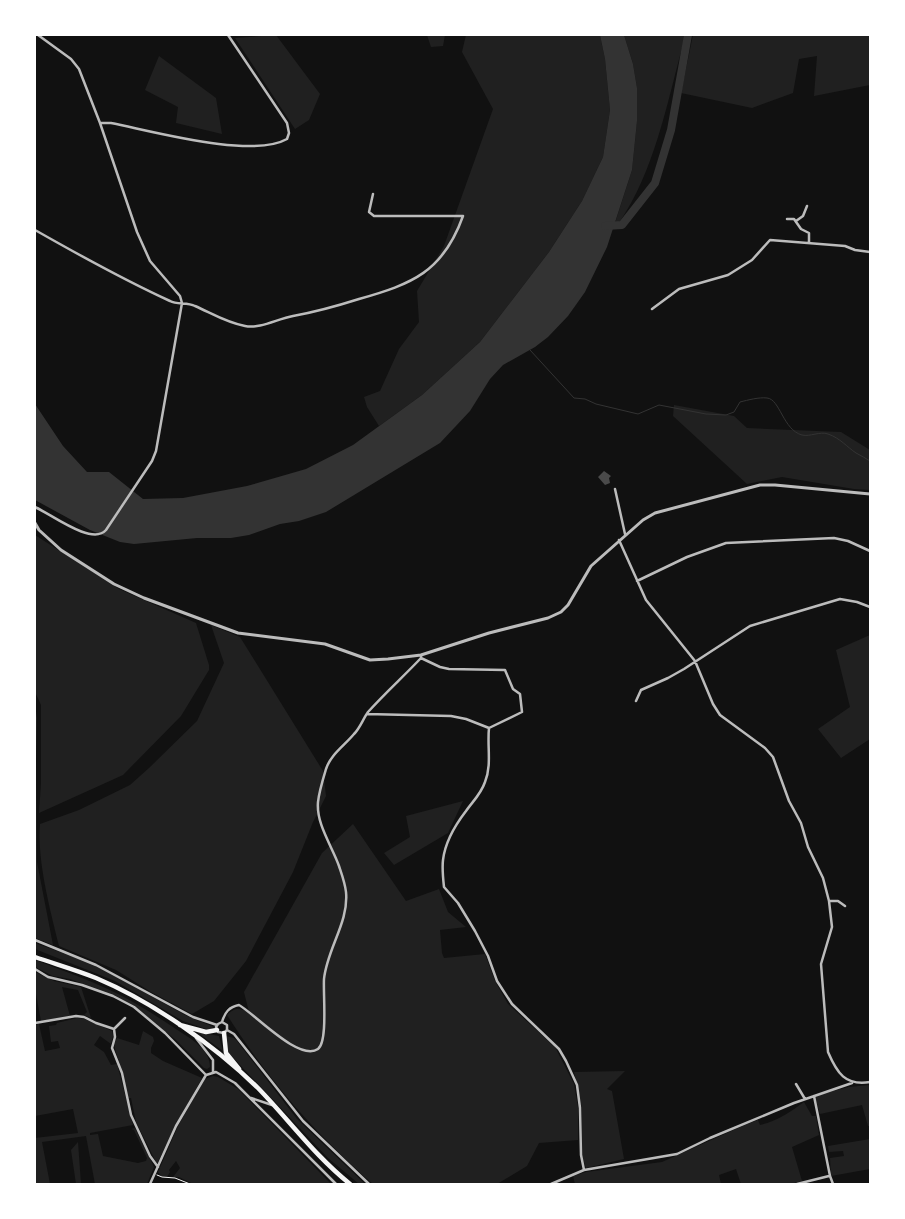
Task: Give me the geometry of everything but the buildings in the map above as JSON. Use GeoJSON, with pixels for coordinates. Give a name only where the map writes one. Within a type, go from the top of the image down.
{"type":"FeatureCollection","features":[{"type":"Feature","properties":{"kind":"highway"},"geometry":{"type":"LineString","coordinates":[[35,957],[95,978],[150,1006],[179,1025],[243,1074],[313,1150],[350,1184]]}},
{"type":"Feature","properties":{"kind":"highway"},"geometry":{"type":"LineString","coordinates":[[179,1025],[206,1032],[217,1028]]}},
{"type":"Feature","properties":{"kind":"highway"},"geometry":{"type":"LineString","coordinates":[[225,1032],[226,1053],[243,1074]]}},
{"type":"Feature","properties":{"kind":"street"},"geometry":{"type":"LineString","coordinates":[[35,508],[90,535],[103,533],[106,530],[152,461],[156,451],[182,303],[180,296],[150,261],[137,232],[100,123],[79,69],[71,59],[38,35]]}},
{"type":"Feature","properties":{"kind":"street"},"geometry":{"type":"LineString","coordinates":[[100,123],[111,123],[214,143],[244,146],[271,145],[287,138],[289,133],[287,123],[228,35]]}},
{"type":"Feature","properties":{"kind":"street"},"geometry":{"type":"LineString","coordinates":[[35,230],[110,272],[172,303],[189,303],[224,319],[249,327],[291,316],[314,313],[379,294],[411,282],[430,268],[445,252],[458,231],[463,216],[374,216],[369,212],[373,194]]}},
{"type":"Feature","properties":{"kind":"street"},"geometry":{"type":"LineString","coordinates":[[796,221],[803,216],[807,206]]}},
{"type":"Feature","properties":{"kind":"street"},"geometry":{"type":"LineString","coordinates":[[787,219],[794,219],[801,229],[809,233],[809,243]]}},
{"type":"Feature","properties":{"kind":"street"},"geometry":{"type":"LineString","coordinates":[[652,309],[679,289],[728,275],[752,260],[770,240],[844,246],[870,252]]}},
{"type":"Feature","properties":{"kind":"street"},"geometry":{"type":"LineString","coordinates":[[35,523],[38,530],[61,550],[114,584],[144,598],[238,633],[326,644],[370,660],[388,660],[421,656],[489,633],[548,618],[561,612],[568,605],[591,566],[625,534],[643,520],[656,514],[760,485],[870,494]]}},
{"type":"Feature","properties":{"kind":"street"},"geometry":{"type":"LineString","coordinates":[[615,489],[625,534]]}},
{"type":"Feature","properties":{"kind":"street"},"geometry":{"type":"LineString","coordinates":[[636,581],[687,557],[726,543],[834,538],[848,541],[870,551]]}},
{"type":"Feature","properties":{"kind":"street"},"geometry":{"type":"LineString","coordinates":[[619,540],[646,600],[696,661],[712,704],[720,715],[765,748],[773,757],[789,801],[801,823],[808,847],[823,878],[830,901],[832,927],[821,964],[826,1041],[833,1064],[852,1083]]}},
{"type":"Feature","properties":{"kind":"street"},"geometry":{"type":"LineString","coordinates":[[636,701],[641,690],[668,678],[750,626],[840,599],[870,607]]}},
{"type":"Feature","properties":{"kind":"street"},"geometry":{"type":"LineString","coordinates":[[217,1028],[228,1009],[239,1004],[274,1033],[297,1048],[311,1052],[317,1050],[322,1045],[324,1038],[322,995],[324,976],[329,955],[337,937],[346,901],[346,891],[336,858],[318,813],[318,802],[330,759],[356,733],[367,714],[421,656]]}},
{"type":"Feature","properties":{"kind":"street"},"geometry":{"type":"LineString","coordinates":[[367,714],[451,716],[466,719],[489,728],[522,712],[520,694],[513,689],[505,670],[449,669],[440,667],[421,656]]}},
{"type":"Feature","properties":{"kind":"street"},"geometry":{"type":"LineString","coordinates":[[489,728],[490,759],[486,781],[479,796],[466,810],[452,832],[443,859],[444,887],[458,903],[475,931],[498,981],[512,1004],[559,1050],[566,1061],[576,1085],[580,1108],[581,1155],[584,1170]]}},
{"type":"Feature","properties":{"kind":"street"},"geometry":{"type":"LineString","coordinates":[[830,901],[838,901],[845,906]]}},
{"type":"Feature","properties":{"kind":"street"},"geometry":{"type":"LineString","coordinates":[[35,940],[96,964],[193,1017],[225,1032],[234,1034],[303,1121],[369,1184]]}},
{"type":"Feature","properties":{"kind":"street"},"geometry":{"type":"LineString","coordinates":[[35,969],[56,979],[68,980],[106,993],[134,1007],[165,1033],[206,1075]]}},
{"type":"Feature","properties":{"kind":"street"},"geometry":{"type":"LineString","coordinates":[[35,1023],[76,1016],[84,1017],[114,1029]]}},
{"type":"Feature","properties":{"kind":"street"},"geometry":{"type":"LineString","coordinates":[[114,1029],[125,1018]]}},
{"type":"Feature","properties":{"kind":"street"},"geometry":{"type":"LineString","coordinates":[[222,1022],[226,1024],[225,1032]]}},
{"type":"Feature","properties":{"kind":"street"},"geometry":{"type":"LineString","coordinates":[[114,1029],[116,1037],[112,1048],[122,1072],[131,1115],[150,1156],[158,1167]]}},
{"type":"Feature","properties":{"kind":"street"},"geometry":{"type":"LineString","coordinates":[[195,1037],[213,1060],[213,1072]]}},
{"type":"Feature","properties":{"kind":"street"},"geometry":{"type":"LineString","coordinates":[[150,1184],[176,1126],[206,1075],[216,1072],[235,1083],[336,1184]]}},
{"type":"Feature","properties":{"kind":"street"},"geometry":{"type":"LineString","coordinates":[[551,1184],[584,1170],[677,1154],[710,1138],[805,1099],[852,1083],[870,1082]]}},
{"type":"Feature","properties":{"kind":"street"},"geometry":{"type":"LineString","coordinates":[[796,1084],[805,1099]]}},
{"type":"Feature","properties":{"kind":"street"},"geometry":{"type":"LineString","coordinates":[[814,1096],[833,1184]]}},
{"type":"Feature","properties":{"kind":"street"},"geometry":{"type":"LineString","coordinates":[[250,1098],[273,1105]]}},
{"type":"Feature","properties":{"kind":"street"},"geometry":{"type":"LineString","coordinates":[[797,1184],[830,1176]]}},
{"type":"Feature","properties":{"kind":"path"},"geometry":{"type":"LineString","coordinates":[[155,1174],[162,1177],[180,1179],[190,1184]]}},
{"type":"Feature","properties":{"kind":"shaded area"},"geometry":{"type":"Polygon","coordinates":[[[276,35],[320,94],[309,120],[295,129],[235,38],[276,35]]]}},
{"type":"Feature","properties":{"kind":"shaded area"},"geometry":{"type":"Polygon","coordinates":[[[427,35],[445,35],[443,46],[431,47],[427,35]]]}},
{"type":"Feature","properties":{"kind":"shaded area"},"geometry":{"type":"Polygon","coordinates":[[[466,35],[600,35],[605,59],[610,110],[603,157],[582,201],[549,252],[480,342],[422,395],[379,426],[367,407],[364,397],[380,391],[399,349],[419,322],[417,291],[444,246],[493,109],[462,52],[466,35]]]}},
{"type":"Feature","properties":{"kind":"shaded area"},"geometry":{"type":"Polygon","coordinates":[[[600,35],[624,35],[633,64],[637,88],[637,121],[632,170],[607,247],[585,292],[568,316],[548,337],[535,347],[503,365],[490,379],[470,411],[440,443],[326,512],[299,521],[280,524],[249,535],[231,538],[197,538],[134,544],[120,542],[90,530],[35,500],[35,404],[63,446],[87,472],[109,472],[143,499],[183,498],[247,486],[306,469],[353,445],[422,395],[480,342],[549,252],[582,201],[603,157],[610,110],[605,59],[600,35]]]}},
{"type":"Feature","properties":{"kind":"shaded area"},"geometry":{"type":"Polygon","coordinates":[[[624,35],[684,35],[664,116],[650,161],[631,203],[619,223],[615,223],[632,170],[637,121],[637,88],[633,64],[624,35]]]}},
{"type":"Feature","properties":{"kind":"shaded area"},"geometry":{"type":"Polygon","coordinates":[[[693,35],[870,35],[870,85],[814,96],[817,56],[799,59],[793,93],[752,108],[681,93],[693,35]]]}},
{"type":"Feature","properties":{"kind":"shaded area"},"geometry":{"type":"Polygon","coordinates":[[[159,56],[216,98],[222,134],[176,123],[178,107],[145,90],[159,56]]]}},
{"type":"Feature","properties":{"kind":"shaded area"},"geometry":{"type":"Polygon","coordinates":[[[674,405],[734,416],[747,428],[841,432],[870,450],[870,490],[782,477],[747,484],[673,416],[674,405]]]}},
{"type":"Feature","properties":{"kind":"shaded area"},"geometry":{"type":"Polygon","coordinates":[[[35,535],[119,589],[196,623],[209,665],[209,670],[181,716],[123,775],[39,813],[41,705],[35,692],[35,535]]]}},
{"type":"Feature","properties":{"kind":"shaded area"},"geometry":{"type":"Polygon","coordinates":[[[211,625],[240,637],[323,771],[326,796],[313,822],[293,872],[246,961],[214,1001],[192,1014],[151,992],[116,970],[59,946],[42,869],[40,824],[79,810],[130,785],[197,721],[224,663],[211,625]]]}},
{"type":"Feature","properties":{"kind":"shaded area"},"geometry":{"type":"Polygon","coordinates":[[[870,635],[870,739],[841,758],[818,729],[850,707],[836,650],[870,635]]]}},
{"type":"Feature","properties":{"kind":"shaded area"},"geometry":{"type":"Polygon","coordinates":[[[35,705],[37,718],[37,862],[53,945],[35,938],[35,705]]]}},
{"type":"Feature","properties":{"kind":"shaded area"},"geometry":{"type":"Polygon","coordinates":[[[463,801],[448,833],[394,865],[384,853],[410,837],[406,816],[463,801]]]}},
{"type":"Feature","properties":{"kind":"shaded area"},"geometry":{"type":"Polygon","coordinates":[[[353,824],[406,901],[439,889],[448,912],[466,927],[440,930],[444,958],[485,954],[495,981],[508,1004],[555,1047],[574,1084],[578,1107],[578,1140],[539,1143],[527,1166],[497,1184],[373,1184],[331,1145],[294,1105],[243,1039],[227,1015],[237,1009],[249,1012],[244,992],[322,853],[353,824]]]}},
{"type":"Feature","properties":{"kind":"shaded area"},"geometry":{"type":"Polygon","coordinates":[[[35,943],[104,970],[187,1016],[214,1027],[209,1030],[183,1021],[115,981],[35,949],[35,943]]]}},
{"type":"Feature","properties":{"kind":"shaded area"},"geometry":{"type":"Polygon","coordinates":[[[35,960],[99,985],[147,1010],[197,1043],[206,1054],[210,1067],[204,1068],[176,1040],[135,1007],[114,995],[70,979],[53,976],[35,967],[35,960]]]}},
{"type":"Feature","properties":{"kind":"shaded area"},"geometry":{"type":"Polygon","coordinates":[[[35,972],[54,981],[81,987],[91,1018],[84,1015],[87,1012],[78,990],[62,987],[70,1016],[41,1021],[35,989],[35,972]]]}},
{"type":"Feature","properties":{"kind":"shaded area"},"geometry":{"type":"Polygon","coordinates":[[[77,1018],[85,1019],[112,1031],[111,1044],[100,1036],[94,1045],[104,1052],[111,1065],[117,1064],[133,1125],[90,1133],[90,1135],[98,1134],[103,1156],[138,1163],[146,1161],[147,1158],[134,1130],[131,1129],[135,1128],[154,1167],[147,1184],[95,1184],[86,1136],[42,1142],[50,1184],[35,1184],[35,1138],[78,1133],[73,1109],[35,1116],[35,1025],[39,1024],[45,1051],[60,1048],[58,1041],[51,1042],[49,1026],[77,1018]]]}},
{"type":"Feature","properties":{"kind":"shaded area"},"geometry":{"type":"Polygon","coordinates":[[[143,1031],[153,1037],[151,1053],[163,1061],[202,1078],[157,1164],[136,1122],[131,1098],[128,1098],[114,1043],[117,1038],[139,1045],[143,1031]]]}},
{"type":"Feature","properties":{"kind":"shaded area"},"geometry":{"type":"Polygon","coordinates":[[[197,1032],[219,1036],[223,1051],[197,1032]]]}},
{"type":"Feature","properties":{"kind":"shaded area"},"geometry":{"type":"Polygon","coordinates":[[[226,1036],[237,1041],[297,1119],[365,1184],[359,1184],[328,1158],[240,1065],[228,1052],[226,1036]]]}},
{"type":"Feature","properties":{"kind":"shaded area"},"geometry":{"type":"Polygon","coordinates":[[[625,1071],[607,1089],[612,1091],[624,1159],[586,1168],[582,1156],[582,1109],[574,1072],[625,1071]]]}},
{"type":"Feature","properties":{"kind":"shaded area"},"geometry":{"type":"Polygon","coordinates":[[[213,1076],[238,1089],[331,1184],[193,1184],[179,1177],[173,1177],[180,1168],[176,1161],[169,1170],[170,1172],[167,1177],[161,1176],[158,1172],[178,1126],[205,1079],[213,1076]]]}},
{"type":"Feature","properties":{"kind":"shaded area"},"geometry":{"type":"Polygon","coordinates":[[[870,1085],[870,1126],[868,1126],[862,1105],[820,1114],[815,1097],[817,1095],[849,1087],[870,1085]]]}},
{"type":"Feature","properties":{"kind":"shaded area"},"geometry":{"type":"Polygon","coordinates":[[[804,1102],[812,1116],[816,1116],[819,1135],[792,1147],[802,1181],[790,1184],[741,1184],[736,1169],[719,1175],[721,1184],[575,1184],[573,1176],[586,1172],[662,1162],[747,1124],[758,1120],[760,1125],[778,1119],[804,1102]]]}},
{"type":"Feature","properties":{"kind":"shaded area"},"geometry":{"type":"Polygon","coordinates":[[[870,1139],[870,1169],[831,1176],[830,1158],[844,1156],[843,1151],[829,1152],[828,1146],[870,1139]]]}},
{"type":"Feature","properties":{"kind":"shaded area"},"geometry":{"type":"Polygon","coordinates":[[[78,1142],[81,1184],[76,1184],[71,1150],[78,1142]]]}},
{"type":"Feature","properties":{"kind":"waterway"},"geometry":{"type":"LineString","coordinates":[[605,226],[622,225],[655,183],[671,130],[688,35]]}},
{"type":"Feature","properties":{"kind":"waterway"},"geometry":{"type":"LineString","coordinates":[[530,350],[574,398],[585,399],[596,404],[638,414],[659,405],[706,414],[726,415],[734,412],[740,402],[767,398],[775,403],[790,427],[796,432],[802,435],[828,434],[870,461]]}}]}
